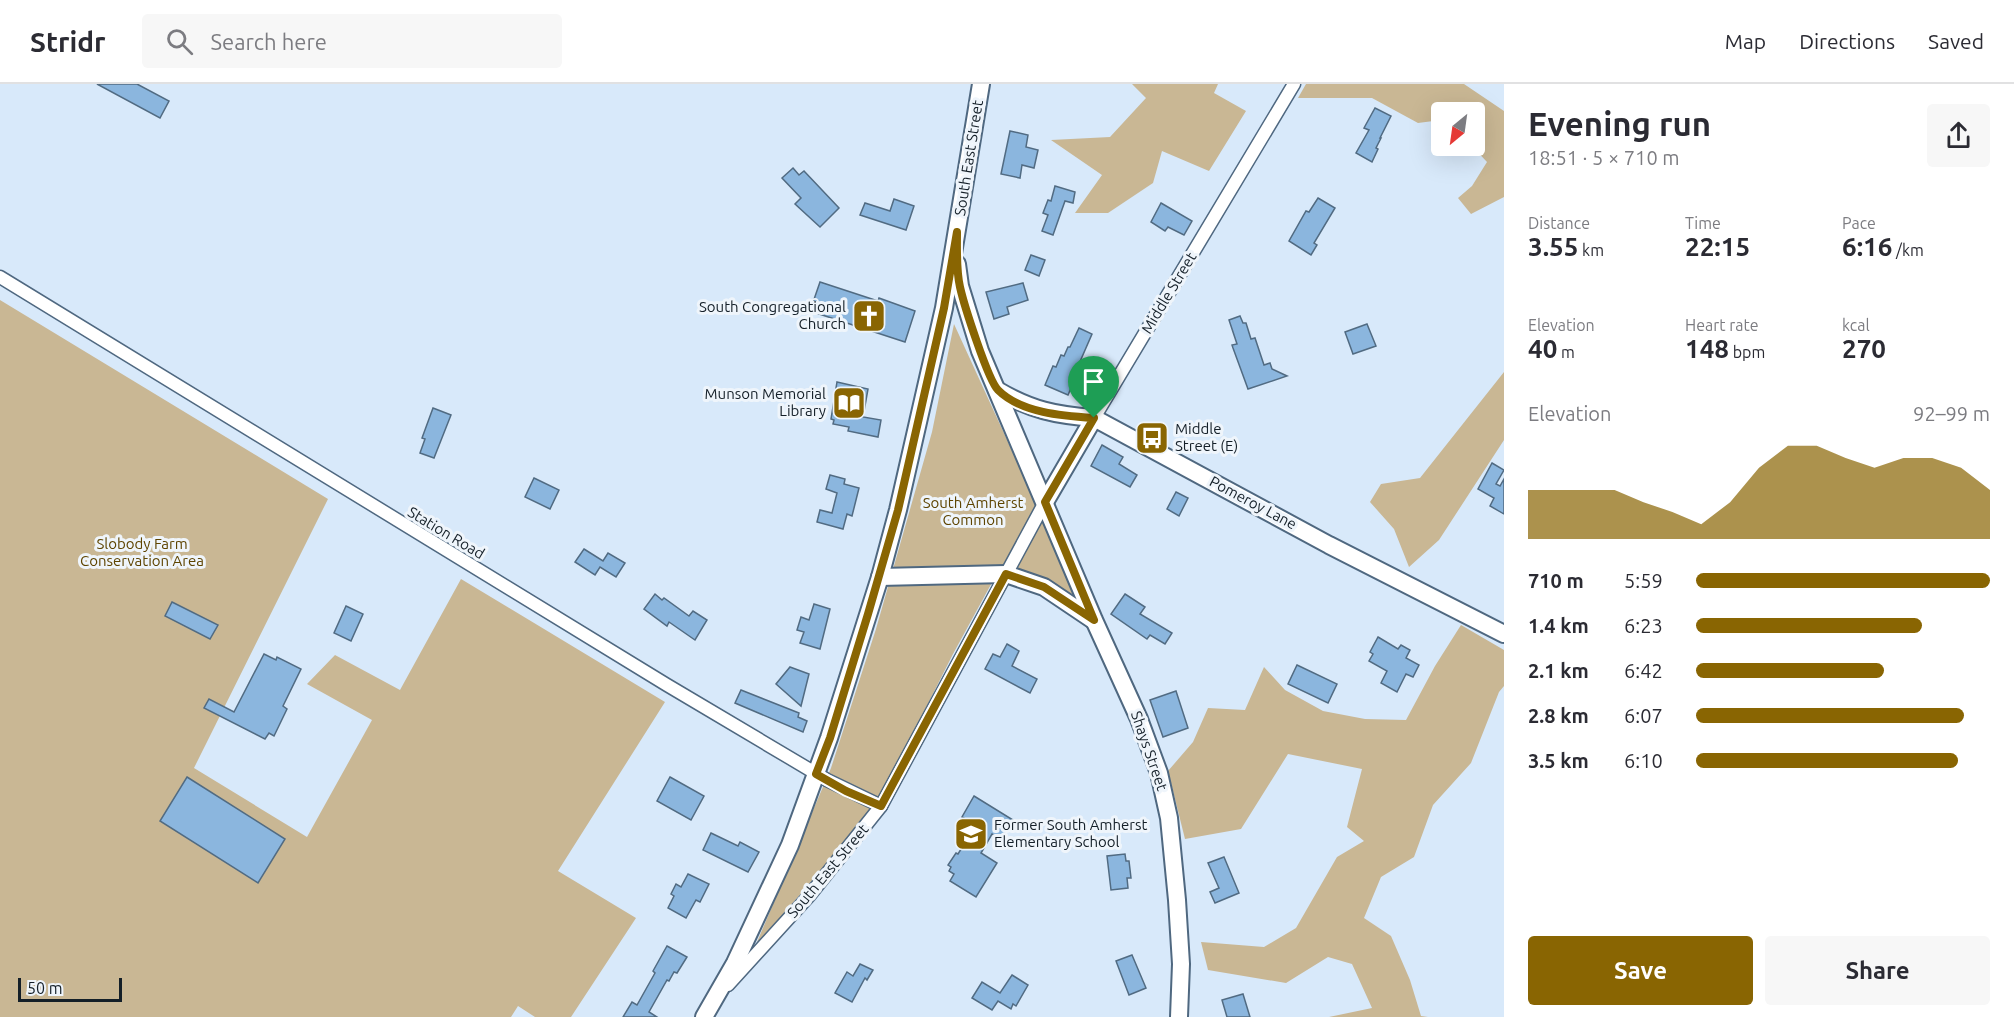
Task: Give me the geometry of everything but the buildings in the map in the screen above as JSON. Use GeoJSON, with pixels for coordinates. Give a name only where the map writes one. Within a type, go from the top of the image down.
{"type":"FeatureCollection","features":[{"type":"Feature","properties":{"kind":"main road","name":"South East Street"},"geometry":{"type":"LineString","coordinates":[[704,1017],[749,935],[790,845],[830,738],[880,577],[898,510],[941,321],[981,84]]}},
{"type":"Feature","properties":{"kind":"main road","name":"South East Street"},"geometry":{"type":"LineString","coordinates":[[957,232],[960,286],[980,351],[1045,502]]}},
{"type":"Feature","properties":{"kind":"main road"},"geometry":{"type":"LineString","coordinates":[[941,321],[971,320]]}},
{"type":"Feature","properties":{"kind":"main road","name":"Pomeroy Lane"},"geometry":{"type":"LineString","coordinates":[[997,390],[1036,410],[1058,415],[1094,418],[1329,545],[1504,634]]}},
{"type":"Feature","properties":{"kind":"main road","name":"Middle Street"},"geometry":{"type":"LineString","coordinates":[[1045,502],[1094,418]]}},
{"type":"Feature","properties":{"kind":"main road","name":"Shays Street"},"geometry":{"type":"LineString","coordinates":[[1045,502],[1094,620],[1146,735],[1164,795],[1172,838],[1179,921],[1182,975],[1179,1017]]}},
{"type":"Feature","properties":{"kind":"main road"},"geometry":{"type":"LineString","coordinates":[[880,577],[1006,574],[1044,587],[1094,620]]}},
{"type":"Feature","properties":{"kind":"street","name":"Middle Street"},"geometry":{"type":"LineString","coordinates":[[1094,418],[1294,84]]}},
{"type":"Feature","properties":{"kind":"street","name":"Station Road"},"geometry":{"type":"LineString","coordinates":[[0,277],[816,774],[846,791],[881,806]]}},
{"type":"Feature","properties":{"kind":"street","name":"South East Street"},"geometry":{"type":"LineString","coordinates":[[717,996],[809,896],[881,806],[1045,502]]}},
{"type":"Feature","properties":{"kind":"green space"},"geometry":{"type":"Polygon","coordinates":[[[1132,84],[1218,84],[1214,93],[1246,111],[1209,171],[1162,151],[1153,183],[1108,213],[1075,213],[1102,175],[1051,140],[1110,137],[1146,98],[1132,84]]]}},
{"type":"Feature","properties":{"kind":"green space"},"geometry":{"type":"Polygon","coordinates":[[[1306,84],[1464,84],[1504,111],[1504,197],[1471,214],[1458,198],[1472,186],[1487,162],[1481,156],[1485,156],[1485,102],[1431,102],[1431,121],[1418,123],[1372,98],[1298,98],[1306,84]]]}},
{"type":"Feature","properties":{"kind":"green space","name":"Slobody Farm Conservation Area"},"geometry":{"type":"Polygon","coordinates":[[[0,300],[328,499],[194,768],[307,837],[372,720],[307,684],[335,655],[400,690],[461,579],[665,702],[558,871],[636,918],[571,1017],[535,1017],[518,1006],[511,1017],[0,1017],[0,300]]]}},
{"type":"Feature","properties":{"kind":"green space","name":"South Amherst Common"},"geometry":{"type":"Polygon","coordinates":[[[954,324],[1036,503],[1076,601],[1001,566],[953,654],[877,805],[757,942],[831,768],[876,629],[932,432],[954,324]]]}},
{"type":"Feature","properties":{"kind":"green space"},"geometry":{"type":"Polygon","coordinates":[[[1504,372],[1504,440],[1439,540],[1409,567],[1394,529],[1370,502],[1381,484],[1420,478],[1504,372]]]}},
{"type":"Feature","properties":{"kind":"green space"},"geometry":{"type":"Polygon","coordinates":[[[1461,625],[1504,650],[1504,686],[1499,692],[1471,763],[1433,805],[1414,857],[1381,877],[1364,918],[1391,936],[1410,980],[1421,1016],[1428,1017],[1329,1017],[1372,1008],[1352,964],[1328,957],[1286,983],[1208,970],[1201,942],[1264,947],[1296,928],[1337,857],[1364,841],[1347,827],[1362,769],[1288,754],[1241,829],[1185,839],[1168,771],[1193,742],[1208,708],[1245,710],[1264,667],[1285,690],[1323,711],[1365,719],[1406,720],[1435,666],[1461,625]]]}},
{"type":"Feature","properties":{"kind":"place","name":"South Congregational Church"},"geometry":{"type":"Point","coordinates":[869,316]}},
{"type":"Feature","properties":{"kind":"place","name":"Munson Memorial Library"},"geometry":{"type":"Point","coordinates":[849,403]}},
{"type":"Feature","properties":{"kind":"place","name":"Middle Street (E)"},"geometry":{"type":"Point","coordinates":[1152,438]}},
{"type":"Feature","properties":{"kind":"place","name":"Former South Amherst Elementary School"},"geometry":{"type":"Point","coordinates":[971,834]}},
{"type":"Feature","properties":{"kind":"route"},"geometry":{"type":"LineString","coordinates":[[957,232],[960,286],[980,351],[997,390],[1036,410],[1058,415],[1094,418],[1045,502],[1094,620],[1044,587],[1006,574],[881,806],[846,791],[816,774],[830,738],[880,577],[898,510],[944,308],[957,232]]}}]}
